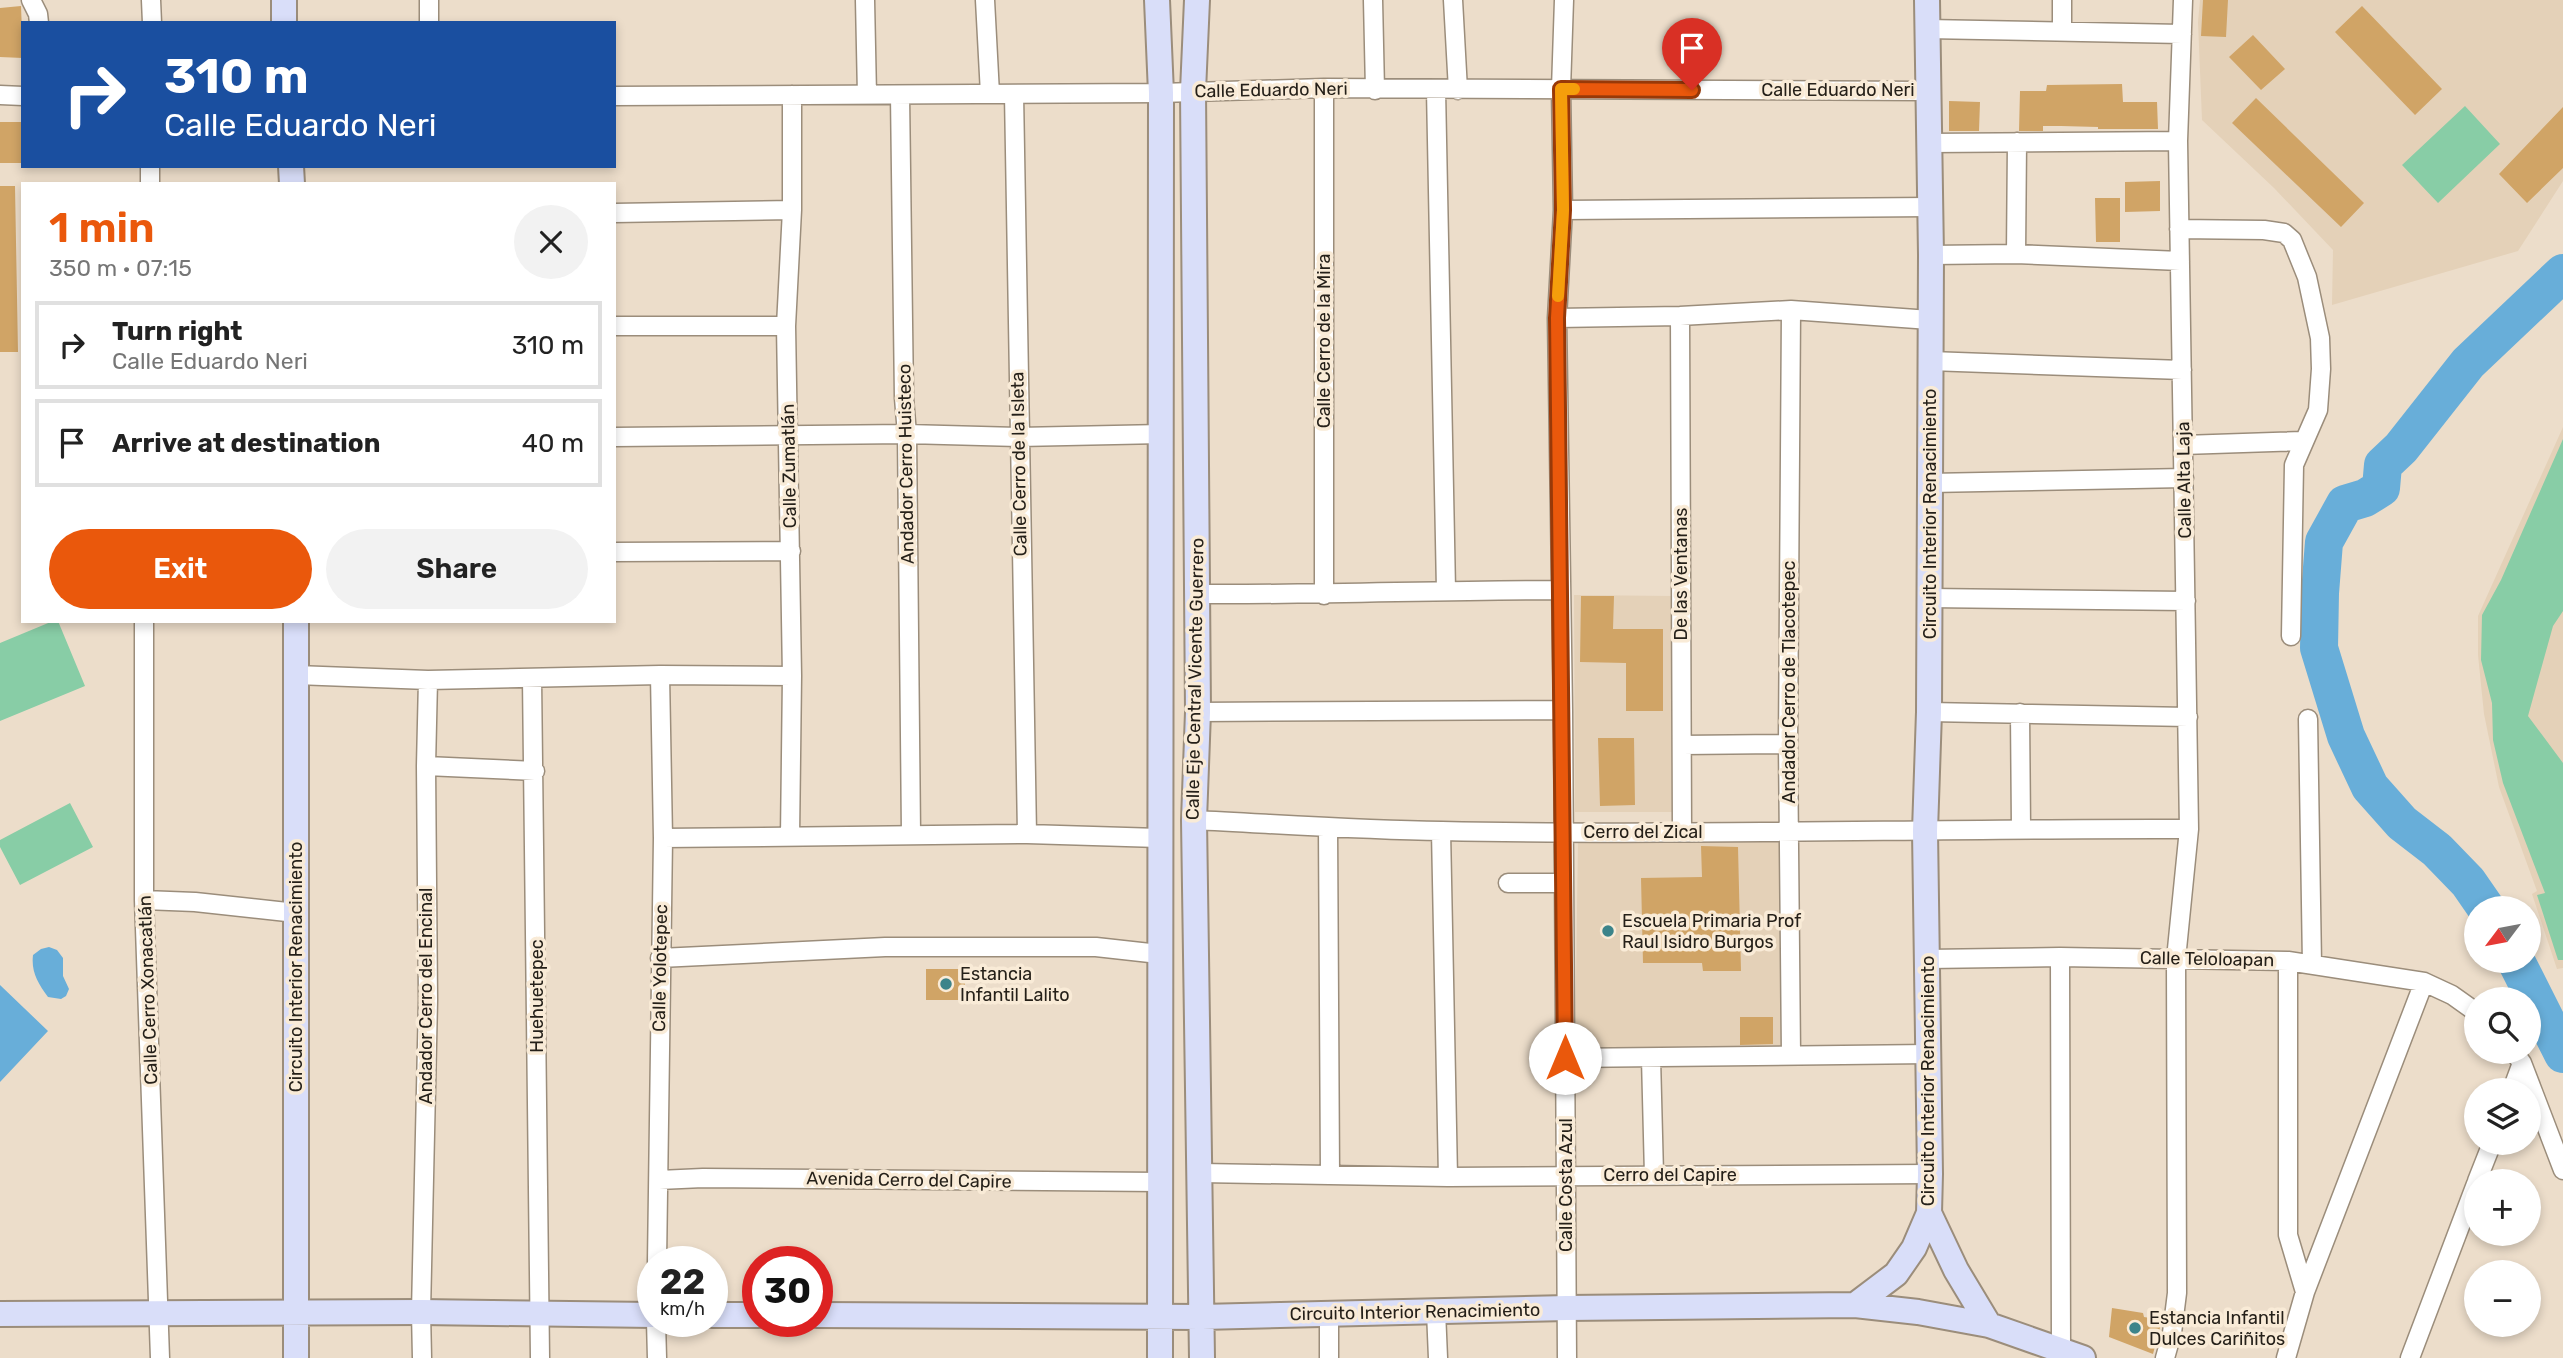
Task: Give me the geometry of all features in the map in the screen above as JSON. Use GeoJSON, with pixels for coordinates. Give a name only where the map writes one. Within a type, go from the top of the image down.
{"type":"FeatureCollection","features":[{"type":"Feature","properties":{"kind":"main road"},"geometry":{"type":"LineString","coordinates":[[284,0],[284,21]]}},
{"type":"Feature","properties":{"kind":"main road","name":"Calle Eje Central Vicente Guerrero"},"geometry":{"type":"LineString","coordinates":[[1157,0],[1161,93],[1160,1358]]}},
{"type":"Feature","properties":{"kind":"main road","name":"Calle Eje Central Vicente Guerrero"},"geometry":{"type":"LineString","coordinates":[[1196,0],[1193,92],[1198,712],[1194,820],[1202,1358]]}},
{"type":"Feature","properties":{"kind":"main road","name":"Circuito Interior Renacimiento"},"geometry":{"type":"LineString","coordinates":[[833,1315],[1202,1317],[1567,1308],[1855,1305],[1896,1274],[1914,1248],[1929,1213],[1930,1174],[1925,831],[1929,712],[1931,255],[1927,0]]}},
{"type":"Feature","properties":{"kind":"main road","name":"Circuito Interior Renacimiento"},"geometry":{"type":"LineString","coordinates":[[296,623],[296,1358]]}},
{"type":"Feature","properties":{"kind":"main road"},"geometry":{"type":"LineString","coordinates":[[1929,1213],[1956,1270],[1989,1325]]}},
{"type":"Feature","properties":{"kind":"main road"},"geometry":{"type":"LineString","coordinates":[[1855,1305],[1918,1312],[1989,1325],[2068,1355]]}},
{"type":"Feature","properties":{"kind":"main road"},"geometry":{"type":"LineString","coordinates":[[0,1314],[421,1312],[637,1315]]}},
{"type":"Feature","properties":{"kind":"street"},"geometry":{"type":"LineString","coordinates":[[30,0],[39,21]]}},
{"type":"Feature","properties":{"kind":"street"},"geometry":{"type":"LineString","coordinates":[[150,0],[152,21]]}},
{"type":"Feature","properties":{"kind":"street"},"geometry":{"type":"LineString","coordinates":[[429,0],[429,21]]}},
{"type":"Feature","properties":{"kind":"street"},"geometry":{"type":"LineString","coordinates":[[865,0],[867,95]]}},
{"type":"Feature","properties":{"kind":"street"},"geometry":{"type":"LineString","coordinates":[[985,0],[990,94]]}},
{"type":"Feature","properties":{"kind":"street"},"geometry":{"type":"LineString","coordinates":[[1373,0],[1376,90]]}},
{"type":"Feature","properties":{"kind":"street"},"geometry":{"type":"LineString","coordinates":[[1453,0],[1458,90]]}},
{"type":"Feature","properties":{"kind":"street","name":"Calle Costa Azul"},"geometry":{"type":"LineString","coordinates":[[1564,0],[1561,89],[1563,210],[1557,318],[1563,710],[1567,1358]]}},
{"type":"Feature","properties":{"kind":"street"},"geometry":{"type":"LineString","coordinates":[[2062,0],[2062,32]]}},
{"type":"Feature","properties":{"kind":"street","name":"Calle Alta Laja"},"geometry":{"type":"LineString","coordinates":[[2165,1358],[2172,1333],[2176,1293],[2176,959],[2189,829],[2178,141],[2183,0]]}},
{"type":"Feature","properties":{"kind":"street"},"geometry":{"type":"LineString","coordinates":[[1927,29],[2182,34]]}},
{"type":"Feature","properties":{"kind":"street","name":"Calle Eduardo Neri"},"geometry":{"type":"LineString","coordinates":[[616,96],[1161,93],[1324,88],[1928,91]]}},
{"type":"Feature","properties":{"kind":"street","name":"Calle Cerro de la Mira"},"geometry":{"type":"LineString","coordinates":[[1324,88],[1324,595]]}},
{"type":"Feature","properties":{"kind":"street"},"geometry":{"type":"LineString","coordinates":[[1436,90],[1446,590]]}},
{"type":"Feature","properties":{"kind":"street","name":"Calle Cerro de la Isleta"},"geometry":{"type":"LineString","coordinates":[[1014,94],[1027,834]]}},
{"type":"Feature","properties":{"kind":"street"},"geometry":{"type":"LineString","coordinates":[[0,95],[21,96]]}},
{"type":"Feature","properties":{"kind":"street","name":"Calle Zumatlán"},"geometry":{"type":"LineString","coordinates":[[790,837],[792,676],[786,326],[792,210],[792,95]]}},
{"type":"Feature","properties":{"kind":"street","name":"Andador Cerro Huisteco"},"geometry":{"type":"LineString","coordinates":[[900,95],[911,834]]}},
{"type":"Feature","properties":{"kind":"street"},"geometry":{"type":"LineString","coordinates":[[1929,143],[2178,141]]}},
{"type":"Feature","properties":{"kind":"street"},"geometry":{"type":"LineString","coordinates":[[2016,254],[2017,142]]}},
{"type":"Feature","properties":{"kind":"street"},"geometry":{"type":"LineString","coordinates":[[1563,210],[1930,207]]}},
{"type":"Feature","properties":{"kind":"street"},"geometry":{"type":"LineString","coordinates":[[616,212],[792,210]]}},
{"type":"Feature","properties":{"kind":"street"},"geometry":{"type":"LineString","coordinates":[[2179,229],[2264,230],[2284,233],[2298,251],[2315,310],[2320,338],[2321,369],[2318,410],[2294,465],[2291,636]]}},
{"type":"Feature","properties":{"kind":"street"},"geometry":{"type":"LineString","coordinates":[[1931,255],[2016,254],[2180,261]]}},
{"type":"Feature","properties":{"kind":"street"},"geometry":{"type":"LineString","coordinates":[[1557,318],[1680,316],[1791,310],[1930,320]]}},
{"type":"Feature","properties":{"kind":"street","name":"Andador Cerro de Tlacotepec"},"geometry":{"type":"LineString","coordinates":[[1791,310],[1788,744],[1791,1055]]}},
{"type":"Feature","properties":{"kind":"street","name":"De las Ventanas"},"geometry":{"type":"LineString","coordinates":[[1680,316],[1682,832]]}},
{"type":"Feature","properties":{"kind":"street"},"geometry":{"type":"LineString","coordinates":[[616,326],[786,326]]}},
{"type":"Feature","properties":{"kind":"street"},"geometry":{"type":"LineString","coordinates":[[1930,361],[2182,370]]}},
{"type":"Feature","properties":{"kind":"street"},"geometry":{"type":"LineString","coordinates":[[616,437],[1019,437],[1161,434]]}},
{"type":"Feature","properties":{"kind":"street"},"geometry":{"type":"LineString","coordinates":[[2183,445],[2303,442]]}},
{"type":"Feature","properties":{"kind":"street"},"geometry":{"type":"LineString","coordinates":[[1930,483],[2184,478]]}},
{"type":"Feature","properties":{"kind":"street"},"geometry":{"type":"LineString","coordinates":[[616,552],[791,551]]}},
{"type":"Feature","properties":{"kind":"street"},"geometry":{"type":"LineString","coordinates":[[1197,594],[1324,595],[1446,590],[1561,590]]}},
{"type":"Feature","properties":{"kind":"street"},"geometry":{"type":"LineString","coordinates":[[1930,598],[2186,601]]}},
{"type":"Feature","properties":{"kind":"street","name":"Calle Cerro Xonacatlán"},"geometry":{"type":"LineString","coordinates":[[145,623],[144,900],[160,1358]]}},
{"type":"Feature","properties":{"kind":"street"},"geometry":{"type":"LineString","coordinates":[[296,675],[428,680],[660,675],[792,676]]}},
{"type":"Feature","properties":{"kind":"street","name":"Calle Yolotepec"},"geometry":{"type":"LineString","coordinates":[[657,1246],[663,838],[660,675]]}},
{"type":"Feature","properties":{"kind":"street","name":"Huehuetepec"},"geometry":{"type":"LineString","coordinates":[[532,678],[540,1358]]}},
{"type":"Feature","properties":{"kind":"street","name":"Andador Cerro del Encinal"},"geometry":{"type":"LineString","coordinates":[[422,1358],[428,1000],[428,680]]}},
{"type":"Feature","properties":{"kind":"street"},"geometry":{"type":"LineString","coordinates":[[1198,712],[1563,710]]}},
{"type":"Feature","properties":{"kind":"street"},"geometry":{"type":"LineString","coordinates":[[1929,712],[2188,716]]}},
{"type":"Feature","properties":{"kind":"street"},"geometry":{"type":"LineString","coordinates":[[2020,713],[2021,828]]}},
{"type":"Feature","properties":{"kind":"street"},"geometry":{"type":"LineString","coordinates":[[2308,719],[2312,964]]}},
{"type":"Feature","properties":{"kind":"street"},"geometry":{"type":"LineString","coordinates":[[1682,745],[1788,744]]}},
{"type":"Feature","properties":{"kind":"street"},"geometry":{"type":"LineString","coordinates":[[426,766],[535,771]]}},
{"type":"Feature","properties":{"kind":"street","name":"Cerro del Zical"},"geometry":{"type":"LineString","coordinates":[[1194,820],[1441,831],[2189,829]]}},
{"type":"Feature","properties":{"kind":"street"},"geometry":{"type":"LineString","coordinates":[[1328,827],[1330,1175]]}},
{"type":"Feature","properties":{"kind":"street"},"geometry":{"type":"LineString","coordinates":[[1441,831],[1448,1177]]}},
{"type":"Feature","properties":{"kind":"street"},"geometry":{"type":"LineString","coordinates":[[663,838],[1027,834],[1159,838]]}},
{"type":"Feature","properties":{"kind":"street"},"geometry":{"type":"LineString","coordinates":[[1508,883],[1564,884]]}},
{"type":"Feature","properties":{"kind":"street"},"geometry":{"type":"LineString","coordinates":[[144,900],[195,902],[296,913]]}},
{"type":"Feature","properties":{"kind":"street"},"geometry":{"type":"LineString","coordinates":[[660,958],[886,947],[1096,947],[1159,954]]}},
{"type":"Feature","properties":{"kind":"street"},"geometry":{"type":"LineString","coordinates":[[2060,957],[2068,1355]]}},
{"type":"Feature","properties":{"kind":"street","name":"Calle Teloloapan"},"geometry":{"type":"LineString","coordinates":[[1928,959],[2060,957],[2288,961],[2424,982],[2464,1004]]}},
{"type":"Feature","properties":{"kind":"street"},"geometry":{"type":"LineString","coordinates":[[2288,961],[2288,1235],[2305,1292]]}},
{"type":"Feature","properties":{"kind":"street"},"geometry":{"type":"LineString","coordinates":[[2286,1358],[2305,1292],[2424,982]]}},
{"type":"Feature","properties":{"kind":"street"},"geometry":{"type":"LineString","coordinates":[[1565,1058],[1929,1055]]}},
{"type":"Feature","properties":{"kind":"street"},"geometry":{"type":"LineString","coordinates":[[1651,1058],[1654,1175]]}},
{"type":"Feature","properties":{"kind":"street"},"geometry":{"type":"LineString","coordinates":[[2521,1064],[2563,1170]]}},
{"type":"Feature","properties":{"kind":"street","name":"Cerro del Capire"},"geometry":{"type":"LineString","coordinates":[[1201,1173],[1448,1177],[1930,1174]]}},
{"type":"Feature","properties":{"kind":"street","name":"Avenida Cerro del Capire"},"geometry":{"type":"LineString","coordinates":[[659,1180],[703,1178],[1160,1182]]}},
{"type":"Feature","properties":{"kind":"street"},"geometry":{"type":"LineString","coordinates":[[2410,1358],[2464,1216]]}},
{"type":"Feature","properties":{"kind":"street"},"geometry":{"type":"LineString","coordinates":[[1436,1311],[1438,1358]]}},
{"type":"Feature","properties":{"kind":"street"},"geometry":{"type":"LineString","coordinates":[[1329,1314],[1329,1358]]}},
{"type":"Feature","properties":{"kind":"street"},"geometry":{"type":"LineString","coordinates":[[656,1337],[657,1358]]}},
{"type":"Feature","properties":{"kind":"shaded area"},"geometry":{"type":"Polygon","coordinates":[[[2200,0],[2563,0],[2563,181],[2518,251],[2332,305],[2333,250],[2274,188],[2202,120],[2198,22],[2200,0]]]}},
{"type":"Feature","properties":{"kind":"shaded area"},"geometry":{"type":"Polygon","coordinates":[[[2563,427],[2563,968],[2557,969],[2541,921],[2541,896],[2533,896],[2537,891],[2499,787],[2484,714],[2478,655],[2478,616],[2563,427]]]}},
{"type":"Feature","properties":{"kind":"shaded area"},"geometry":{"type":"Polygon","coordinates":[[[1574,595],[1673,596],[1673,812],[1575,812],[1574,595]]]}},
{"type":"Feature","properties":{"kind":"shaded area"},"geometry":{"type":"Polygon","coordinates":[[[1786,837],[1787,1052],[1575,1053],[1578,839],[1786,837]]]}},
{"type":"Feature","properties":{"kind":"green space"},"geometry":{"type":"Polygon","coordinates":[[[2465,106],[2500,144],[2438,203],[2402,165],[2465,106]]]}},
{"type":"Feature","properties":{"kind":"green space"},"geometry":{"type":"Polygon","coordinates":[[[2563,439],[2563,611],[2553,626],[2528,716],[2563,763],[2563,960],[2558,960],[2541,907],[2541,896],[2537,895],[2545,893],[2503,783],[2493,740],[2492,703],[2481,660],[2482,615],[2501,580],[2563,439]]]}},
{"type":"Feature","properties":{"kind":"green space"},"geometry":{"type":"Polygon","coordinates":[[[48,623],[59,623],[85,686],[0,721],[0,643],[48,623]]]}},
{"type":"Feature","properties":{"kind":"green space"},"geometry":{"type":"Polygon","coordinates":[[[70,803],[93,847],[20,885],[0,847],[0,840],[70,803]]]}},
{"type":"Feature","properties":{"kind":"water"},"geometry":{"type":"Polygon","coordinates":[[[49,947],[57,950],[63,958],[63,976],[69,989],[61,999],[48,997],[34,972],[33,955],[49,947]]]}},
{"type":"Feature","properties":{"kind":"water"},"geometry":{"type":"Polygon","coordinates":[[[0,985],[48,1031],[0,1082],[0,985]]]}},
{"type":"Feature","properties":{"kind":"building"},"geometry":{"type":"Polygon","coordinates":[[[2203,0],[2228,0],[2226,37],[2201,36],[2203,0]]]}},
{"type":"Feature","properties":{"kind":"building"},"geometry":{"type":"Polygon","coordinates":[[[21,6],[21,58],[0,57],[0,8],[21,6]]]}},
{"type":"Feature","properties":{"kind":"building"},"geometry":{"type":"Polygon","coordinates":[[[2362,6],[2442,89],[2415,115],[2335,32],[2362,6]]]}},
{"type":"Feature","properties":{"kind":"building"},"geometry":{"type":"Polygon","coordinates":[[[2253,35],[2285,69],[2261,90],[2229,57],[2253,35]]]}},
{"type":"Feature","properties":{"kind":"building"},"geometry":{"type":"Polygon","coordinates":[[[2122,84],[2123,102],[2157,102],[2158,129],[2043,126],[2043,131],[2019,131],[2020,91],[2046,91],[2047,85],[2122,84]]]}},
{"type":"Feature","properties":{"kind":"building"},"geometry":{"type":"Polygon","coordinates":[[[2256,98],[2364,203],[2341,227],[2232,123],[2256,98]]]}},
{"type":"Feature","properties":{"kind":"building"},"geometry":{"type":"Polygon","coordinates":[[[1949,101],[1980,102],[1979,131],[1949,131],[1949,101]]]}},
{"type":"Feature","properties":{"kind":"building"},"geometry":{"type":"Polygon","coordinates":[[[2563,107],[2563,168],[2527,203],[2499,174],[2563,107]]]}},
{"type":"Feature","properties":{"kind":"building"},"geometry":{"type":"Polygon","coordinates":[[[0,122],[21,122],[21,163],[0,163],[0,122]]]}},
{"type":"Feature","properties":{"kind":"building"},"geometry":{"type":"Polygon","coordinates":[[[2160,181],[2160,211],[2125,212],[2125,182],[2160,181]]]}},
{"type":"Feature","properties":{"kind":"building"},"geometry":{"type":"Polygon","coordinates":[[[0,186],[15,186],[18,352],[0,352],[0,186]]]}},
{"type":"Feature","properties":{"kind":"building"},"geometry":{"type":"Polygon","coordinates":[[[2095,198],[2120,198],[2120,242],[2096,242],[2095,198]]]}},
{"type":"Feature","properties":{"kind":"building"},"geometry":{"type":"Polygon","coordinates":[[[1581,596],[1614,596],[1613,629],[1663,629],[1663,711],[1626,711],[1626,663],[1580,662],[1581,596]]]}},
{"type":"Feature","properties":{"kind":"building"},"geometry":{"type":"Polygon","coordinates":[[[1598,738],[1634,738],[1635,805],[1600,806],[1598,738]]]}},
{"type":"Feature","properties":{"kind":"building"},"geometry":{"type":"Polygon","coordinates":[[[1701,846],[1738,847],[1741,971],[1703,971],[1702,963],[1643,963],[1641,878],[1702,877],[1701,846]]]}},
{"type":"Feature","properties":{"kind":"building","name":"Estancia Infantil Lalito"},"geometry":{"type":"Polygon","coordinates":[[[926,969],[965,969],[965,1000],[926,1000],[926,969]]]}},
{"type":"Feature","properties":{"kind":"building"},"geometry":{"type":"Polygon","coordinates":[[[1740,1017],[1773,1017],[1773,1044],[1740,1045],[1740,1017]]]}},
{"type":"Feature","properties":{"kind":"building","name":"Estancia Infantil Dulces Cariñitos"},"geometry":{"type":"Polygon","coordinates":[[[2112,1308],[2143,1313],[2144,1317],[2162,1320],[2153,1354],[2109,1337],[2112,1308]]]}},
{"type":"Feature","properties":{"kind":"waterway"},"geometry":{"type":"LineString","coordinates":[[2478,896],[2437,850],[2402,823],[2370,787],[2346,736],[2319,648],[2324,542],[2345,504],[2365,498],[2381,488],[2383,465],[2401,448],[2468,363],[2563,273]]}},
{"type":"Feature","properties":{"kind":"waterway"},"geometry":{"type":"LineString","coordinates":[[2522,973],[2563,1054]]}},
{"type":"Feature","properties":{"kind":"slow traffic"},"geometry":{"type":"LineString","coordinates":[[1558,296],[1563,210],[1561,89],[1574,89]]}},
{"type":"Feature","properties":{"kind":"place","name":"Escuela Primaria Prof Raul Isidro Burgos"},"geometry":{"type":"Point","coordinates":[1608,931]}},
{"type":"Feature","properties":{"kind":"place","name":"Estancia Infantil Lalito"},"geometry":{"type":"Point","coordinates":[946,984]}},
{"type":"Feature","properties":{"kind":"place","name":"Estancia Infantil Dulces Cariñitos"},"geometry":{"type":"Point","coordinates":[2135,1328]}},
{"type":"Feature","properties":{"kind":"route"},"geometry":{"type":"LineString","coordinates":[[1565,1058],[1557,318],[1563,210],[1561,89],[1692,90]]}}]}
